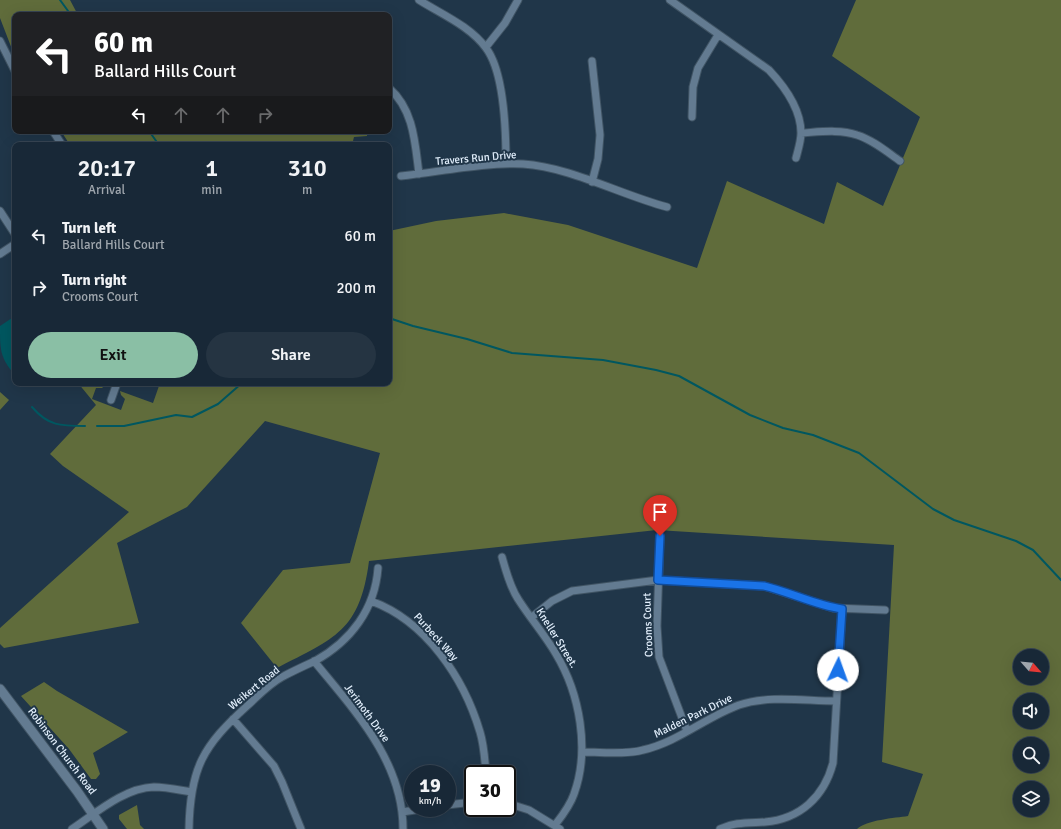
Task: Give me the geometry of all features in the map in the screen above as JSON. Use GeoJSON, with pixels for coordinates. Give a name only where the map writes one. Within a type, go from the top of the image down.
{"type":"FeatureCollection","features":[{"type":"Feature","properties":{"kind":"street"},"geometry":{"type":"LineString","coordinates":[[419,0],[466,29],[486,47],[497,69],[502,101],[506,164]]}},
{"type":"Feature","properties":{"kind":"street"},"geometry":{"type":"LineString","coordinates":[[486,47],[505,23],[518,0]]}},
{"type":"Feature","properties":{"kind":"street"},"geometry":{"type":"LineString","coordinates":[[670,0],[770,70],[783,85],[792,101],[801,133],[796,158]]}},
{"type":"Feature","properties":{"kind":"street"},"geometry":{"type":"LineString","coordinates":[[692,116],[693,87],[698,68],[718,35]]}},
{"type":"Feature","properties":{"kind":"street"},"geometry":{"type":"LineString","coordinates":[[0,41],[12,65]]}},
{"type":"Feature","properties":{"kind":"street"},"geometry":{"type":"LineString","coordinates":[[592,61],[600,136],[598,159],[592,182]]}},
{"type":"Feature","properties":{"kind":"street"},"geometry":{"type":"LineString","coordinates":[[392,91],[399,98],[406,109],[414,140],[419,174]]}},
{"type":"Feature","properties":{"kind":"street"},"geometry":{"type":"LineString","coordinates":[[801,133],[836,132],[856,134],[869,140],[900,161]]}},
{"type":"Feature","properties":{"kind":"street","name":"Travers Run Drive"},"geometry":{"type":"LineString","coordinates":[[401,176],[506,164],[525,164],[565,173],[626,195],[667,207]]}},
{"type":"Feature","properties":{"kind":"street"},"geometry":{"type":"LineString","coordinates":[[0,211],[12,229]]}},
{"type":"Feature","properties":{"kind":"street"},"geometry":{"type":"LineString","coordinates":[[0,254],[12,246]]}},
{"type":"Feature","properties":{"kind":"street"},"geometry":{"type":"LineString","coordinates":[[111,400],[116,386]]}},
{"type":"Feature","properties":{"kind":"street","name":"Crooms Court"},"geometry":{"type":"LineString","coordinates":[[660,536],[658,580],[658,657],[687,731]]}},
{"type":"Feature","properties":{"kind":"street","name":"Kneller Street."},"geometry":{"type":"LineString","coordinates":[[502,557],[506,574],[517,599],[532,618],[556,654],[568,678],[576,704],[583,752],[580,777],[574,796],[557,827]]}},
{"type":"Feature","properties":{"kind":"street","name":"Weikert Road"},"geometry":{"type":"LineString","coordinates":[[189,829],[191,792],[202,758],[211,742],[233,719],[280,678],[314,661],[345,640],[359,624],[371,601],[377,581],[378,568]]}},
{"type":"Feature","properties":{"kind":"street"},"geometry":{"type":"LineString","coordinates":[[532,618],[552,601],[572,591],[658,580],[764,586],[779,589],[818,604],[842,609],[885,610]]}},
{"type":"Feature","properties":{"kind":"street","name":"Purbeck Way"},"geometry":{"type":"LineString","coordinates":[[371,601],[388,607],[404,619],[426,639],[443,659],[467,695],[480,734],[485,765]]}},
{"type":"Feature","properties":{"kind":"street"},"geometry":{"type":"LineString","coordinates":[[720,829],[732,824],[765,822],[785,818],[800,812],[812,803],[825,786],[833,762],[842,609]]}},
{"type":"Feature","properties":{"kind":"street","name":"Jerimoth Drive"},"geometry":{"type":"LineString","coordinates":[[314,661],[371,733],[382,752],[392,772],[402,812],[404,829]]}},
{"type":"Feature","properties":{"kind":"street","name":"Robinson Church Road"},"geometry":{"type":"LineString","coordinates":[[0,690],[94,814],[103,829]]}},
{"type":"Feature","properties":{"kind":"street","name":"Malden Park Drive"},"geometry":{"type":"LineString","coordinates":[[583,752],[622,753],[642,750],[665,742],[719,714],[740,705],[758,700],[836,701]]}},
{"type":"Feature","properties":{"kind":"street"},"geometry":{"type":"LineString","coordinates":[[233,719],[274,766],[301,829]]}},
{"type":"Feature","properties":{"kind":"street"},"geometry":{"type":"LineString","coordinates":[[72,829],[125,795],[144,789],[163,787],[191,792]]}},
{"type":"Feature","properties":{"kind":"street"},"geometry":{"type":"LineString","coordinates":[[516,806],[529,810],[557,827]]}},
{"type":"Feature","properties":{"kind":"shaded area"},"geometry":{"type":"Polygon","coordinates":[[[0,0],[70,0],[76,12],[12,12],[12,49],[0,18],[0,0]]]}},
{"type":"Feature","properties":{"kind":"shaded area"},"geometry":{"type":"Polygon","coordinates":[[[856,0],[1061,0],[1061,829],[857,829],[874,821],[908,816],[923,774],[882,762],[894,545],[657,530],[369,561],[365,584],[359,603],[351,618],[341,630],[315,648],[277,668],[241,623],[283,570],[350,563],[380,453],[265,421],[187,507],[117,543],[139,623],[4,648],[0,644],[0,628],[129,512],[63,466],[50,454],[96,405],[80,386],[104,386],[102,388],[96,388],[92,399],[121,410],[125,399],[121,395],[120,391],[153,403],[159,386],[392,386],[392,230],[436,221],[504,213],[568,225],[697,268],[727,181],[824,224],[837,182],[883,206],[920,117],[832,56],[856,0]]]}},
{"type":"Feature","properties":{"kind":"shaded area"},"geometry":{"type":"Polygon","coordinates":[[[63,134],[367,134],[367,136],[354,137],[353,142],[68,142],[63,134]]]}},
{"type":"Feature","properties":{"kind":"shaded area"},"geometry":{"type":"Polygon","coordinates":[[[12,318],[12,371],[6,364],[2,353],[0,326],[12,318]]]}},
{"type":"Feature","properties":{"kind":"shaded area"},"geometry":{"type":"Polygon","coordinates":[[[0,392],[9,400],[0,410],[0,392]]]}},
{"type":"Feature","properties":{"kind":"shaded area"},"geometry":{"type":"Polygon","coordinates":[[[44,682],[128,732],[93,753],[100,774],[96,779],[91,779],[69,749],[21,696],[44,682]]]}},
{"type":"Feature","properties":{"kind":"shaded area"},"geometry":{"type":"Polygon","coordinates":[[[137,805],[140,825],[144,829],[127,829],[119,819],[119,815],[137,805]]]}},
{"type":"Feature","properties":{"kind":"waterway"},"geometry":{"type":"LineString","coordinates":[[60,0],[69,12]]}},
{"type":"Feature","properties":{"kind":"waterway"},"geometry":{"type":"LineString","coordinates":[[151,134],[157,142]]}},
{"type":"Feature","properties":{"kind":"waterway"},"geometry":{"type":"LineString","coordinates":[[392,319],[413,326],[467,339],[512,353],[603,360],[679,376],[750,415],[783,428],[813,435],[859,453],[933,509],[954,520],[1016,541],[1033,550],[1061,580]]}},
{"type":"Feature","properties":{"kind":"waterway"},"geometry":{"type":"LineString","coordinates":[[97,426],[124,426],[176,415],[192,417],[218,404],[239,386]]}},
{"type":"Feature","properties":{"kind":"waterway"},"geometry":{"type":"LineString","coordinates":[[32,407],[44,418],[56,424],[85,426]]}},
{"type":"Feature","properties":{"kind":"route"},"geometry":{"type":"LineString","coordinates":[[660,536],[658,580],[764,586],[779,589],[818,604],[842,609],[838,670]]}}]}
